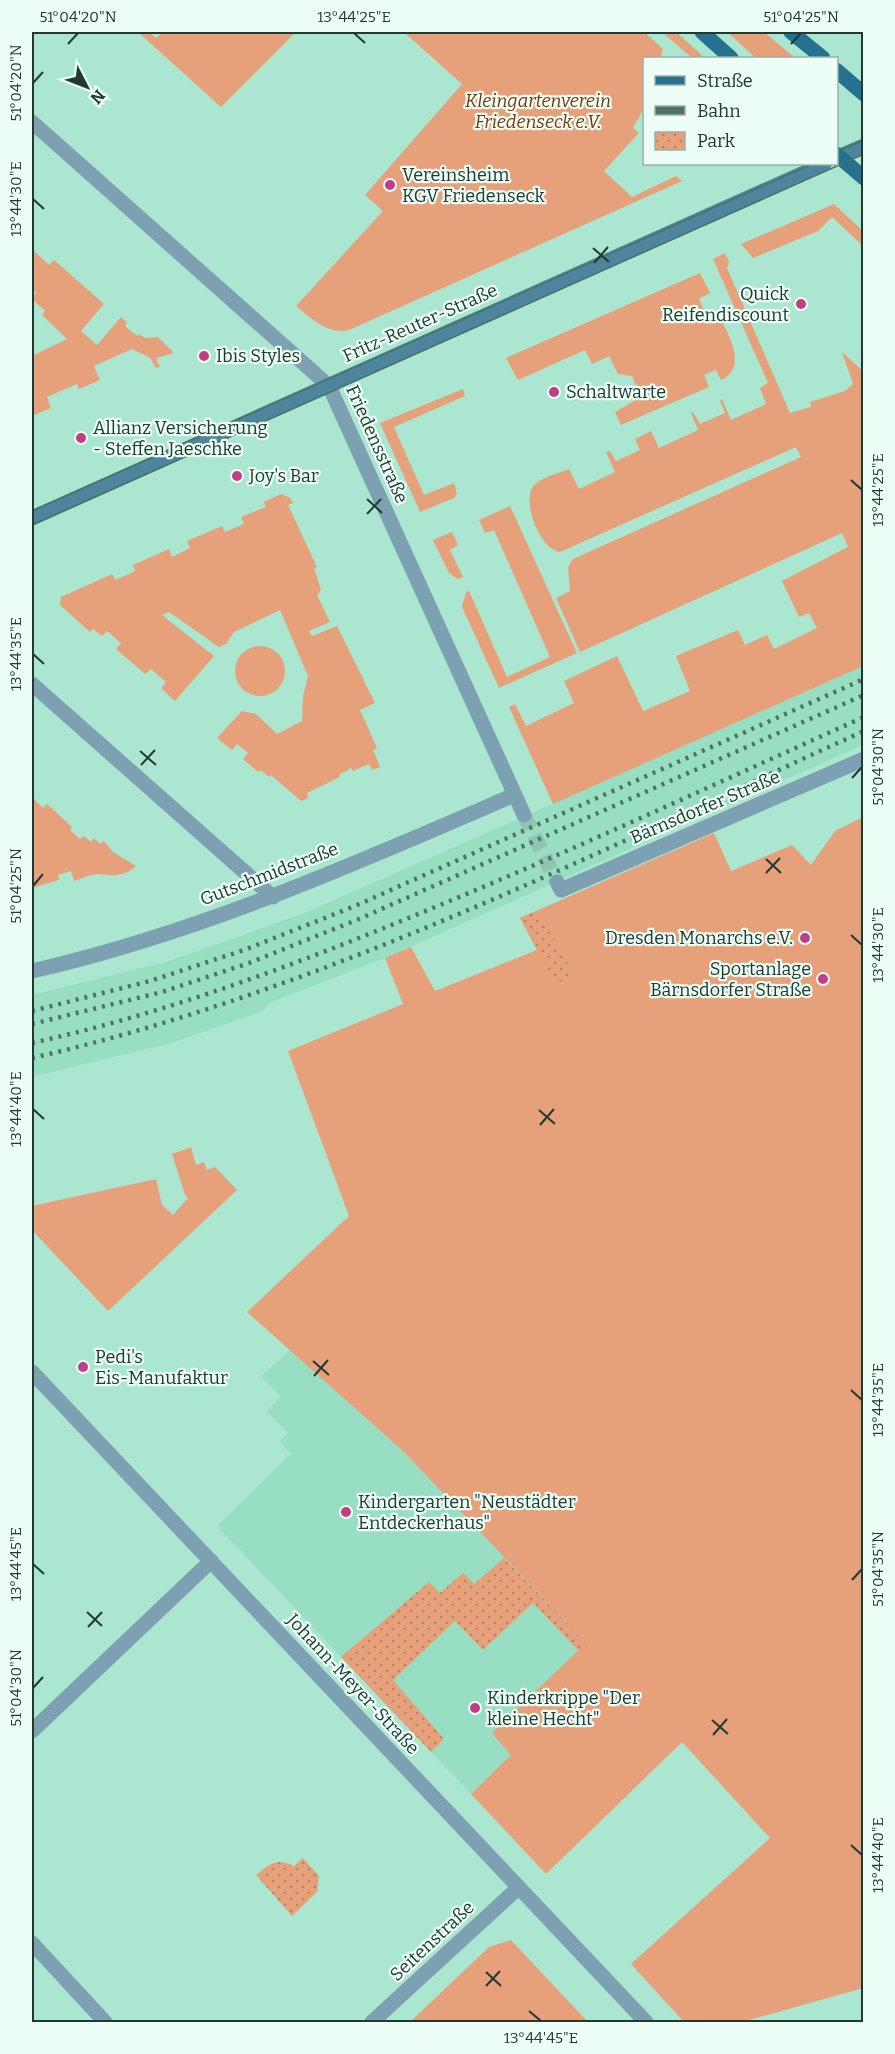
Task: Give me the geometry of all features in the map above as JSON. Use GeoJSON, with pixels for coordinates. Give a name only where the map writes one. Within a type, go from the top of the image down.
{"type":"FeatureCollection","features":[{"type":"Feature","properties":{"kind":"main road"},"geometry":{"type":"LineString","coordinates":[[702,32],[730,57]]}},
{"type":"Feature","properties":{"kind":"main road"},"geometry":{"type":"LineString","coordinates":[[791,32],[822,57]]}},
{"type":"Feature","properties":{"kind":"main road"},"geometry":{"type":"LineString","coordinates":[[838,71],[864,94]]}},
{"type":"Feature","properties":{"kind":"main road"},"geometry":{"type":"LineString","coordinates":[[864,146],[838,156],[864,178]]}},
{"type":"Feature","properties":{"kind":"main road","name":"Fritz-Reuter-Straße"},"geometry":{"type":"LineString","coordinates":[[32,518],[822,165]]}},
{"type":"Feature","properties":{"kind":"street","name":"Friedensstraße"},"geometry":{"type":"LineString","coordinates":[[32,122],[329,386],[524,815]]}},
{"type":"Feature","properties":{"kind":"street"},"geometry":{"type":"LineString","coordinates":[[32,684],[273,897]]}},
{"type":"Feature","properties":{"kind":"street","name":"Bärnsdorfer Straße"},"geometry":{"type":"LineString","coordinates":[[559,886],[864,759]]}},
{"type":"Feature","properties":{"kind":"street","name":"Gutschmidstraße"},"geometry":{"type":"LineString","coordinates":[[32,971],[92,958],[273,897],[514,795]]}},
{"type":"Feature","properties":{"kind":"street","name":"Johann-Meyer-Straße"},"geometry":{"type":"LineString","coordinates":[[32,1372],[646,2022]]}},
{"type":"Feature","properties":{"kind":"street"},"geometry":{"type":"LineString","coordinates":[[32,1731],[211,1562]]}},
{"type":"Feature","properties":{"kind":"street","name":"Seitenstraße"},"geometry":{"type":"LineString","coordinates":[[372,2022],[518,1888]]}},
{"type":"Feature","properties":{"kind":"street"},"geometry":{"type":"LineString","coordinates":[[32,1943],[105,2022]]}},
{"type":"Feature","properties":{"kind":"shaded area"},"geometry":{"type":"Polygon","coordinates":[[[863,627],[863,745],[385,958],[269,1003],[263,1011],[171,1043],[32,1077],[32,995],[166,962],[307,912],[552,804],[863,627]]]}},
{"type":"Feature","properties":{"kind":"shaded area"},"geometry":{"type":"Polygon","coordinates":[[[290,1350],[402,1450],[606,1664],[471,1794],[217,1526],[291,1454],[280,1441],[288,1433],[266,1411],[281,1397],[261,1376],[290,1350]]]}},
{"type":"Feature","properties":{"kind":"green space"},"geometry":{"type":"Polygon","coordinates":[[[138,32],[149,32],[156,38],[163,32],[296,32],[221,107],[138,32]]]}},
{"type":"Feature","properties":{"kind":"green space","name":"Kleingartenverein Friedenseck e.V."},"geometry":{"type":"Polygon","coordinates":[[[644,32],[663,49],[660,57],[643,57],[643,110],[633,128],[639,133],[604,171],[632,197],[676,176],[682,181],[349,330],[327,328],[296,306],[383,211],[365,195],[462,84],[405,33],[644,32]]]}},
{"type":"Feature","properties":{"kind":"green space"},"geometry":{"type":"Polygon","coordinates":[[[662,32],[676,32],[704,57],[691,57],[662,32]]]}},
{"type":"Feature","properties":{"kind":"green space"},"geometry":{"type":"Polygon","coordinates":[[[727,32],[764,32],[794,57],[755,57],[727,32]]]}},
{"type":"Feature","properties":{"kind":"green space"},"geometry":{"type":"Polygon","coordinates":[[[834,204],[863,231],[863,246],[832,217],[818,231],[753,258],[741,244],[834,204]]]}},
{"type":"Feature","properties":{"kind":"green space"},"geometry":{"type":"Polygon","coordinates":[[[32,249],[49,265],[54,260],[104,304],[81,331],[97,345],[121,317],[127,323],[125,326],[137,336],[139,334],[145,338],[158,337],[174,353],[156,358],[160,367],[156,368],[150,358],[132,349],[94,366],[100,380],[79,389],[77,384],[47,397],[51,408],[32,416],[32,356],[67,339],[42,315],[45,311],[32,299],[36,293],[32,289],[32,249]]]}},
{"type":"Feature","properties":{"kind":"green space"},"geometry":{"type":"Polygon","coordinates":[[[725,253],[729,262],[727,268],[790,413],[811,407],[810,402],[845,391],[853,384],[842,352],[863,371],[863,666],[553,804],[509,707],[515,704],[526,726],[574,703],[564,681],[617,656],[643,711],[690,691],[676,656],[738,630],[745,645],[767,635],[774,649],[817,628],[809,613],[799,617],[782,581],[848,547],[842,533],[580,652],[556,598],[570,591],[568,567],[573,559],[801,457],[796,447],[560,552],[546,543],[535,525],[530,496],[535,484],[544,479],[569,469],[579,489],[615,472],[606,452],[610,451],[616,461],[640,450],[635,439],[651,431],[659,448],[698,430],[691,413],[693,412],[700,424],[725,413],[720,400],[722,399],[731,420],[766,404],[760,388],[768,383],[713,259],[725,253]]]}},
{"type":"Feature","properties":{"kind":"green space"},"geometry":{"type":"Polygon","coordinates":[[[700,273],[710,293],[699,299],[709,321],[720,317],[731,342],[735,360],[734,367],[721,380],[716,370],[704,375],[709,387],[621,425],[615,412],[641,397],[632,376],[618,374],[609,356],[592,364],[585,350],[518,380],[506,358],[700,273]]]}},
{"type":"Feature","properties":{"kind":"green space"},"geometry":{"type":"Polygon","coordinates":[[[463,389],[465,396],[394,427],[424,495],[454,483],[457,494],[454,498],[420,512],[380,423],[463,389]]]}},
{"type":"Feature","properties":{"kind":"green space"},"geometry":{"type":"Polygon","coordinates":[[[281,494],[290,498],[293,503],[288,505],[317,567],[314,568],[321,590],[317,595],[330,622],[309,631],[312,636],[337,626],[375,703],[360,710],[377,748],[373,750],[380,767],[372,770],[369,764],[353,771],[351,768],[339,775],[340,777],[307,793],[308,798],[301,801],[271,775],[269,777],[261,770],[258,772],[243,759],[248,753],[237,744],[232,750],[217,738],[242,711],[256,714],[277,734],[302,721],[303,696],[308,676],[280,610],[234,632],[226,644],[219,647],[169,612],[162,615],[214,656],[175,701],[161,688],[166,682],[151,669],[145,674],[116,649],[121,643],[107,631],[102,636],[93,629],[90,632],[60,605],[61,597],[112,574],[116,580],[135,571],[133,565],[169,549],[172,557],[190,548],[187,541],[222,526],[225,532],[244,524],[241,517],[266,507],[264,502],[281,494]]]}},
{"type":"Feature","properties":{"kind":"green space"},"geometry":{"type":"Polygon","coordinates":[[[510,506],[577,653],[499,688],[462,607],[466,592],[469,591],[507,677],[550,657],[494,530],[485,533],[479,520],[510,506]]]}},
{"type":"Feature","properties":{"kind":"green space"},"geometry":{"type":"Polygon","coordinates":[[[452,532],[458,545],[450,550],[463,577],[458,579],[449,573],[433,540],[452,532]]]}},
{"type":"Feature","properties":{"kind":"green space"},"geometry":{"type":"Polygon","coordinates":[[[260,646],[278,653],[285,671],[278,689],[260,696],[242,689],[235,671],[242,653],[260,646]]]}},
{"type":"Feature","properties":{"kind":"green space"},"geometry":{"type":"Polygon","coordinates":[[[32,797],[43,808],[47,804],[72,827],[70,830],[80,839],[84,836],[91,842],[94,838],[100,844],[104,841],[113,852],[136,866],[122,874],[95,874],[74,881],[71,871],[58,875],[59,880],[32,888],[32,797]]]}},
{"type":"Feature","properties":{"kind":"green space"},"geometry":{"type":"Polygon","coordinates":[[[863,817],[863,1988],[742,2022],[684,2022],[631,1964],[770,1838],[682,1742],[546,1874],[471,1794],[511,1755],[492,1733],[586,1643],[402,1450],[247,1312],[349,1216],[288,1051],[403,1004],[385,958],[411,947],[435,991],[537,950],[520,918],[714,833],[731,871],[792,845],[811,865],[835,831],[863,817]]]}},
{"type":"Feature","properties":{"kind":"green space"},"geometry":{"type":"Polygon","coordinates":[[[539,910],[574,974],[556,984],[520,918],[539,910]]]}},
{"type":"Feature","properties":{"kind":"green space"},"geometry":{"type":"Polygon","coordinates":[[[191,1147],[196,1165],[204,1162],[207,1170],[215,1167],[237,1190],[108,1311],[32,1230],[32,1206],[156,1179],[162,1205],[173,1215],[188,1198],[172,1154],[191,1147]]]}},
{"type":"Feature","properties":{"kind":"green space"},"geometry":{"type":"Polygon","coordinates":[[[504,1558],[586,1643],[579,1651],[533,1603],[483,1650],[455,1621],[393,1680],[444,1739],[431,1752],[341,1657],[429,1582],[440,1593],[463,1573],[474,1584],[504,1558]]]}},
{"type":"Feature","properties":{"kind":"green space"},"geometry":{"type":"Polygon","coordinates":[[[303,1858],[319,1876],[317,1892],[292,1916],[256,1875],[274,1863],[283,1862],[294,1866],[303,1858]]]}},
{"type":"Feature","properties":{"kind":"green space"},"geometry":{"type":"Polygon","coordinates":[[[511,1940],[588,2022],[410,2022],[489,1947],[511,1940]]]}},
{"type":"Feature","properties":{"kind":"tunnel"},"geometry":{"type":"LineString","coordinates":[[524,815],[557,882]]}},
{"type":"Feature","properties":{"kind":"tram line"},"geometry":{"type":"LineString","coordinates":[[838,151],[864,140]]}},
{"type":"Feature","properties":{"kind":"tram line"},"geometry":{"type":"LineString","coordinates":[[32,525],[864,154]]}},
{"type":"Feature","properties":{"kind":"tram line"},"geometry":{"type":"LineString","coordinates":[[32,511],[810,165]]}},
{"type":"Feature","properties":{"kind":"railway"},"geometry":{"type":"LineString","coordinates":[[32,1011],[150,981],[244,950],[355,906],[864,679]]}},
{"type":"Feature","properties":{"kind":"railway"},"geometry":{"type":"LineString","coordinates":[[32,1024],[162,992],[249,963],[359,919],[864,695]]}},
{"type":"Feature","properties":{"kind":"railway"},"geometry":{"type":"LineString","coordinates":[[32,1043],[181,1002],[327,951],[534,865],[864,717]]}},
{"type":"Feature","properties":{"kind":"railway"},"geometry":{"type":"LineString","coordinates":[[32,1058],[139,1030],[246,996],[351,958],[558,871],[864,731]]}},
{"type":"Feature","properties":{"kind":"place","name":"Vereinsheim KGV Friedenseck"},"geometry":{"type":"Point","coordinates":[390,185]}},
{"type":"Feature","properties":{"kind":"place","name":"Quick Reifendiscount"},"geometry":{"type":"Point","coordinates":[801,304]}},
{"type":"Feature","properties":{"kind":"place","name":"Ibis Styles"},"geometry":{"type":"Point","coordinates":[204,356]}},
{"type":"Feature","properties":{"kind":"place","name":"Schaltwarte"},"geometry":{"type":"Point","coordinates":[554,392]}},
{"type":"Feature","properties":{"kind":"place","name":"Allianz Versicherung - Steffen Jaeschke"},"geometry":{"type":"Point","coordinates":[81,438]}},
{"type":"Feature","properties":{"kind":"place","name":"Joy's Bar"},"geometry":{"type":"Point","coordinates":[237,476]}},
{"type":"Feature","properties":{"kind":"place","name":"Dresden Monarchs e.V."},"geometry":{"type":"Point","coordinates":[805,938]}},
{"type":"Feature","properties":{"kind":"place","name":"Sportanlage Bärnsdorfer Straße"},"geometry":{"type":"Point","coordinates":[823,979]}},
{"type":"Feature","properties":{"kind":"place","name":"Pedi's Eis-Manufaktur"},"geometry":{"type":"Point","coordinates":[83,1367]}},
{"type":"Feature","properties":{"kind":"place","name":"Kindergarten \"Neustädter Entdeckerhaus\""},"geometry":{"type":"Point","coordinates":[346,1512]}},
{"type":"Feature","properties":{"kind":"place","name":"Kinderkrippe \"Der kleine Hecht\""},"geometry":{"type":"Point","coordinates":[475,1708]}}]}
